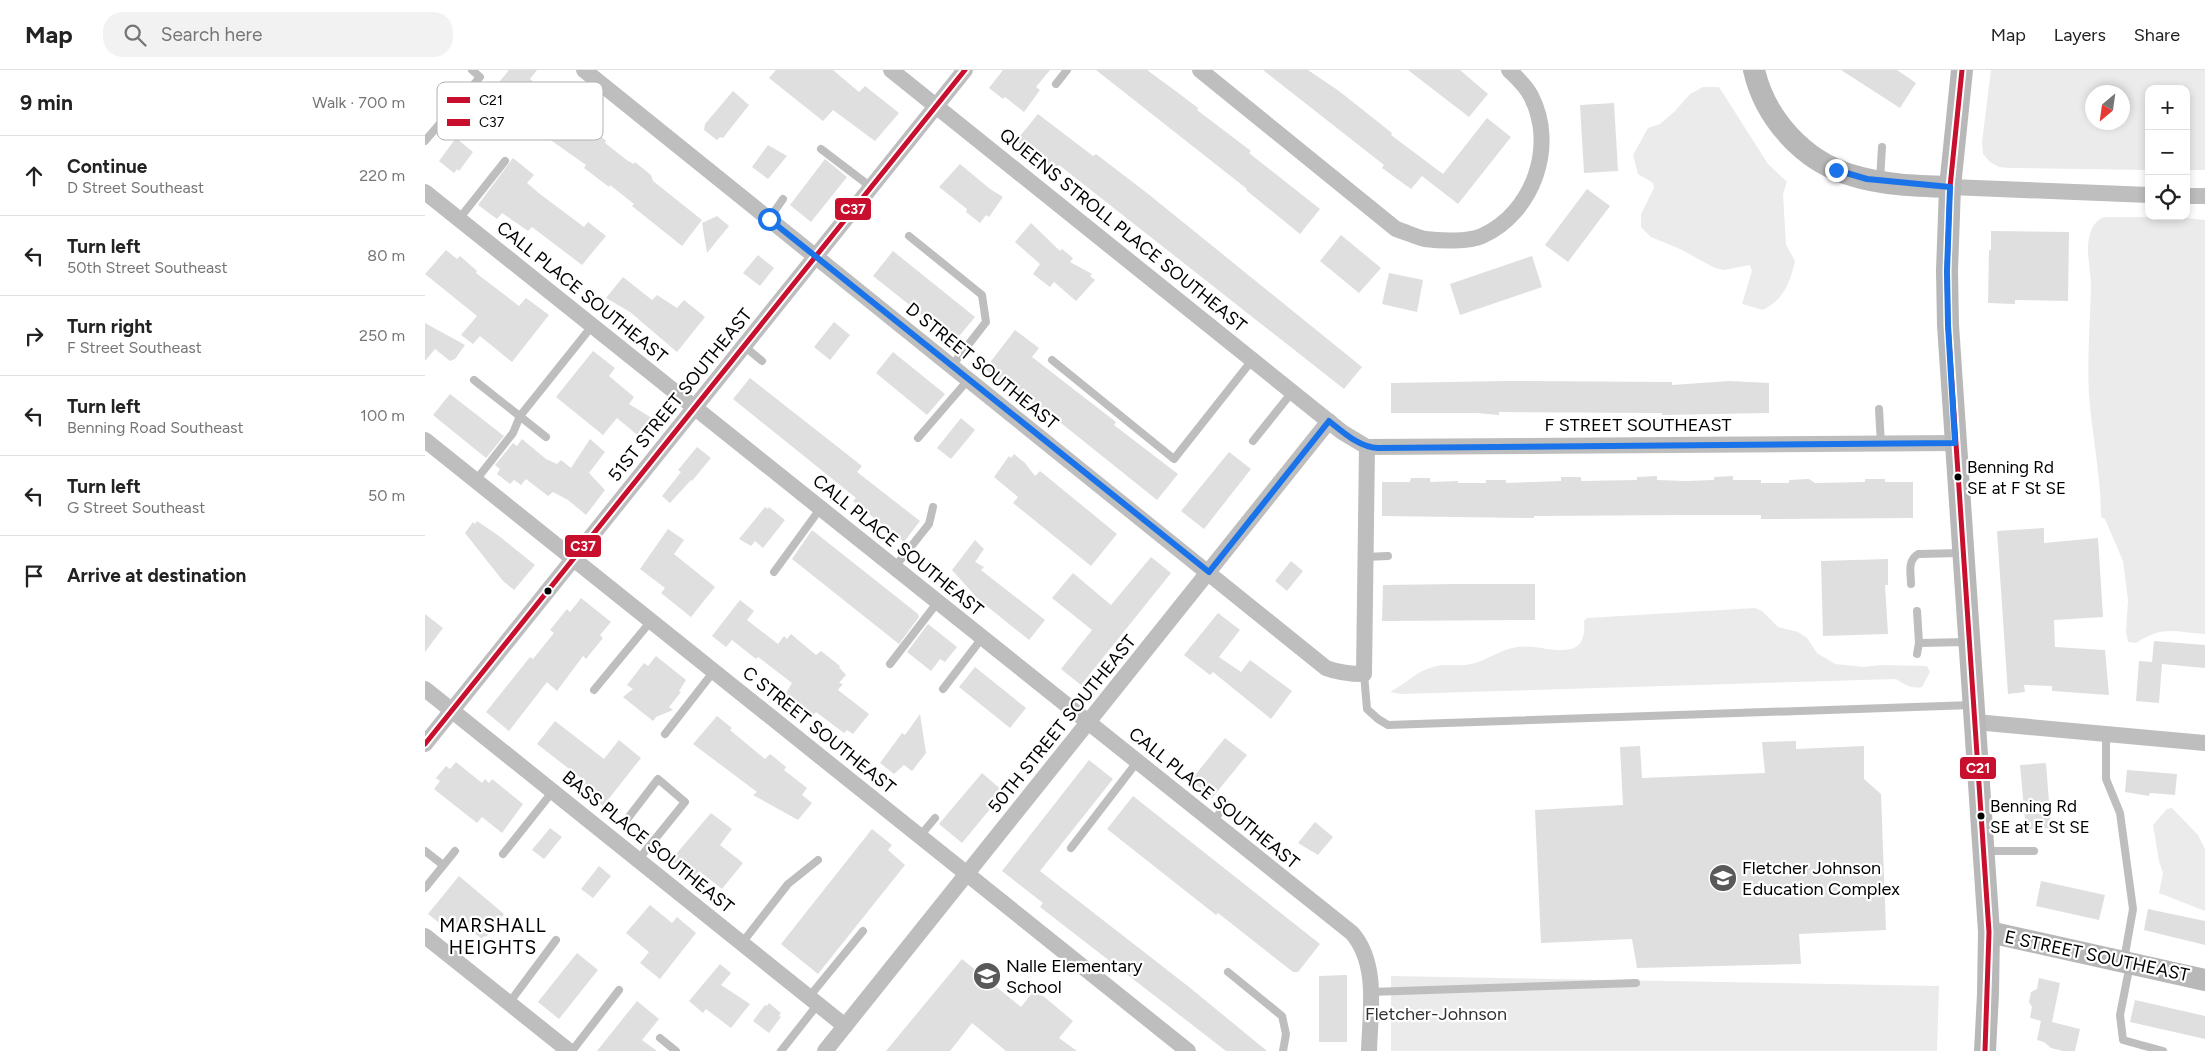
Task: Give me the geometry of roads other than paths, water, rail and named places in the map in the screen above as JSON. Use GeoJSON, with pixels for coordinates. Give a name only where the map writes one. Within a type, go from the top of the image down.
{"type":"FeatureCollection","features":[{"type":"Feature","properties":{"kind":"main road"},"geometry":{"type":"LineString","coordinates":[[1753,70],[1768,108],[1783,129],[1802,148],[1836,170],[1880,181],[1950,187]]}},
{"type":"Feature","properties":{"kind":"main road"},"geometry":{"type":"LineString","coordinates":[[1962,70],[1950,187],[1947,271],[1948,325],[1989,932],[1985,1051]]}},
{"type":"Feature","properties":{"kind":"main road","name":"E STREET SOUTHEAST"},"geometry":{"type":"LineString","coordinates":[[1989,932],[2205,980]]}},
{"type":"Feature","properties":{"kind":"street","name":"D STREET SOUTHEAST"},"geometry":{"type":"LineString","coordinates":[[584,70],[599,82]]}},
{"type":"Feature","properties":{"kind":"street","name":"QUEENS STROLL PLACE SOUTHEAST"},"geometry":{"type":"LineString","coordinates":[[891,70],[1329,421]]}},
{"type":"Feature","properties":{"kind":"street","name":"51ST STREET SOUTHEAST"},"geometry":{"type":"LineString","coordinates":[[425,744],[965,70]]}},
{"type":"Feature","properties":{"kind":"street"},"geometry":{"type":"LineString","coordinates":[[1200,70],[1396,228],[1424,239],[1453,240],[1481,236],[1501,224],[1517,209],[1531,188],[1539,166],[1541,138],[1539,116],[1531,95],[1522,82],[1509,70]]}},
{"type":"Feature","properties":{"kind":"street","name":"D STREET SOUTHEAST"},"geometry":{"type":"LineString","coordinates":[[603,85],[1327,668],[1338,673],[1364,674]]}},
{"type":"Feature","properties":{"kind":"street"},"geometry":{"type":"LineString","coordinates":[[1950,187],[2145,195]]}},
{"type":"Feature","properties":{"kind":"street","name":"CALL PLACE SOUTHEAST"},"geometry":{"type":"LineString","coordinates":[[425,192],[694,409],[1346,928],[1358,940],[1366,953],[1370,969],[1369,1051]]}},
{"type":"Feature","properties":{"kind":"street"},"geometry":{"type":"LineString","coordinates":[[2190,196],[2205,196]]}},
{"type":"Feature","properties":{"kind":"street"},"geometry":{"type":"LineString","coordinates":[[1329,421],[1342,432],[1367,447],[1364,674]]}},
{"type":"Feature","properties":{"kind":"street","name":"50TH STREET SOUTHEAST"},"geometry":{"type":"LineString","coordinates":[[825,1051],[1329,421]]}},
{"type":"Feature","properties":{"kind":"street","name":"C STREET SOUTHEAST"},"geometry":{"type":"LineString","coordinates":[[425,440],[1188,1051]]}},
{"type":"Feature","properties":{"kind":"street","name":"F STREET SOUTHEAST"},"geometry":{"type":"LineString","coordinates":[[1367,447],[1955,443]]}},
{"type":"Feature","properties":{"kind":"street","name":"BASS PLACE SOUTHEAST"},"geometry":{"type":"LineString","coordinates":[[425,689],[845,1026]]}},
{"type":"Feature","properties":{"kind":"street"},"geometry":{"type":"LineString","coordinates":[[1975,713],[2106,733],[2205,743]]}},
{"type":"Feature","properties":{"kind":"street"},"geometry":{"type":"LineString","coordinates":[[425,936],[570,1051]]}},
{"type":"Feature","properties":{"kind":"lane"},"geometry":{"type":"LineString","coordinates":[[471,70],[480,77],[476,82]]}},
{"type":"Feature","properties":{"kind":"lane"},"geometry":{"type":"LineString","coordinates":[[1056,84],[1067,70]]}},
{"type":"Feature","properties":{"kind":"lane"},"geometry":{"type":"LineString","coordinates":[[425,142],[437,128]]}},
{"type":"Feature","properties":{"kind":"lane"},"geometry":{"type":"LineString","coordinates":[[1880,181],[1882,147]]}},
{"type":"Feature","properties":{"kind":"lane"},"geometry":{"type":"LineString","coordinates":[[821,149],[871,187]]}},
{"type":"Feature","properties":{"kind":"lane"},"geometry":{"type":"LineString","coordinates":[[459,219],[505,161]]}},
{"type":"Feature","properties":{"kind":"lane"},"geometry":{"type":"LineString","coordinates":[[769,219],[783,199]]}},
{"type":"Feature","properties":{"kind":"lane"},"geometry":{"type":"LineString","coordinates":[[909,236],[982,295],[986,322],[951,367]]}},
{"type":"Feature","properties":{"kind":"lane"},"geometry":{"type":"LineString","coordinates":[[476,480],[513,434],[520,416],[592,326]]}},
{"type":"Feature","properties":{"kind":"lane"},"geometry":{"type":"LineString","coordinates":[[744,346],[762,361]]}},
{"type":"Feature","properties":{"kind":"lane"},"geometry":{"type":"LineString","coordinates":[[1052,360],[1174,459],[1253,359]]}},
{"type":"Feature","properties":{"kind":"lane"},"geometry":{"type":"LineString","coordinates":[[474,380],[546,437]]}},
{"type":"Feature","properties":{"kind":"lane"},"geometry":{"type":"LineString","coordinates":[[918,438],[968,380]]}},
{"type":"Feature","properties":{"kind":"lane"},"geometry":{"type":"LineString","coordinates":[[1253,441],[1293,391]]}},
{"type":"Feature","properties":{"kind":"lane"},"geometry":{"type":"LineString","coordinates":[[1879,409],[1881,444]]}},
{"type":"Feature","properties":{"kind":"lane"},"geometry":{"type":"LineString","coordinates":[[894,568],[929,524],[933,507]]}},
{"type":"Feature","properties":{"kind":"lane"},"geometry":{"type":"LineString","coordinates":[[774,572],[820,509]]}},
{"type":"Feature","properties":{"kind":"lane"},"geometry":{"type":"LineString","coordinates":[[1911,584],[1911,561],[1918,554],[1963,553]]}},
{"type":"Feature","properties":{"kind":"lane"},"geometry":{"type":"LineString","coordinates":[[1365,557],[1388,556]]}},
{"type":"Feature","properties":{"kind":"lane"},"geometry":{"type":"LineString","coordinates":[[890,664],[937,603]]}},
{"type":"Feature","properties":{"kind":"lane"},"geometry":{"type":"LineString","coordinates":[[1917,611],[1919,643],[1917,654]]}},
{"type":"Feature","properties":{"kind":"lane"},"geometry":{"type":"LineString","coordinates":[[594,690],[651,621]]}},
{"type":"Feature","properties":{"kind":"lane"},"geometry":{"type":"LineString","coordinates":[[943,689],[982,638]]}},
{"type":"Feature","properties":{"kind":"lane"},"geometry":{"type":"LineString","coordinates":[[1919,643],[1970,642]]}},
{"type":"Feature","properties":{"kind":"lane"},"geometry":{"type":"LineString","coordinates":[[665,734],[714,671]]}},
{"type":"Feature","properties":{"kind":"lane"},"geometry":{"type":"LineString","coordinates":[[1364,674],[1367,709],[1388,725],[1975,713]]}},
{"type":"Feature","properties":{"kind":"lane"},"geometry":{"type":"LineString","coordinates":[[2106,733],[2106,779],[2120,813],[2133,909],[2120,1014],[2123,1040],[2163,1051]]}},
{"type":"Feature","properties":{"kind":"lane"},"geometry":{"type":"LineString","coordinates":[[1071,848],[1137,762]]}},
{"type":"Feature","properties":{"kind":"lane"},"geometry":{"type":"LineString","coordinates":[[629,818],[658,779],[685,802],[639,860]]}},
{"type":"Feature","properties":{"kind":"lane"},"geometry":{"type":"LineString","coordinates":[[503,854],[553,791]]}},
{"type":"Feature","properties":{"kind":"lane"},"geometry":{"type":"LineString","coordinates":[[1213,822],[1227,804]]}},
{"type":"Feature","properties":{"kind":"lane"},"geometry":{"type":"LineString","coordinates":[[920,836],[935,818]]}},
{"type":"Feature","properties":{"kind":"lane"},"geometry":{"type":"LineString","coordinates":[[425,851],[443,865]]}},
{"type":"Feature","properties":{"kind":"lane"},"geometry":{"type":"LineString","coordinates":[[425,888],[455,851]]}},
{"type":"Feature","properties":{"kind":"lane"},"geometry":{"type":"LineString","coordinates":[[1983,851],[2034,851]]}},
{"type":"Feature","properties":{"kind":"lane"},"geometry":{"type":"LineString","coordinates":[[742,943],[788,884],[818,860]]}},
{"type":"Feature","properties":{"kind":"lane"},"geometry":{"type":"LineString","coordinates":[[781,1051],[814,1000],[863,931]]}},
{"type":"Feature","properties":{"kind":"lane"},"geometry":{"type":"LineString","coordinates":[[509,1003],[556,940]]}},
{"type":"Feature","properties":{"kind":"lane"},"geometry":{"type":"LineString","coordinates":[[1228,972],[1282,1016],[1286,1034],[1283,1051]]}},
{"type":"Feature","properties":{"kind":"lane"},"geometry":{"type":"LineString","coordinates":[[1370,992],[1636,984]]}},
{"type":"Feature","properties":{"kind":"lane"},"geometry":{"type":"LineString","coordinates":[[570,1051],[619,990]]}},
{"type":"Feature","properties":{"kind":"lane"},"geometry":{"type":"LineString","coordinates":[[660,1038],[676,1051]]}},
{"type":"Feature","properties":{"kind":"place","name":"Benning Rd SE at F St SE"},"geometry":{"type":"Point","coordinates":[1958,477]}},
{"type":"Feature","properties":{"kind":"place","name":"Benning Rd SE at E St SE"},"geometry":{"type":"Point","coordinates":[1981,816]}},
{"type":"Feature","properties":{"kind":"place","name":"Fletcher Johnson Education Complex"},"geometry":{"type":"Point","coordinates":[1723,878]}},
{"type":"Feature","properties":{"kind":"place","name":"Nalle Elementary School"},"geometry":{"type":"Point","coordinates":[987,976]}},
{"type":"Feature","properties":{"kind":"district","name":"MARSHALL HEIGHTS"},"geometry":{"type":"Point","coordinates":[493,936]}},
{"type":"Feature","properties":{"kind":"park label","name":"Fletcher-Johnson"},"geometry":{"type":"Point","coordinates":[1436,1014]}}]}
